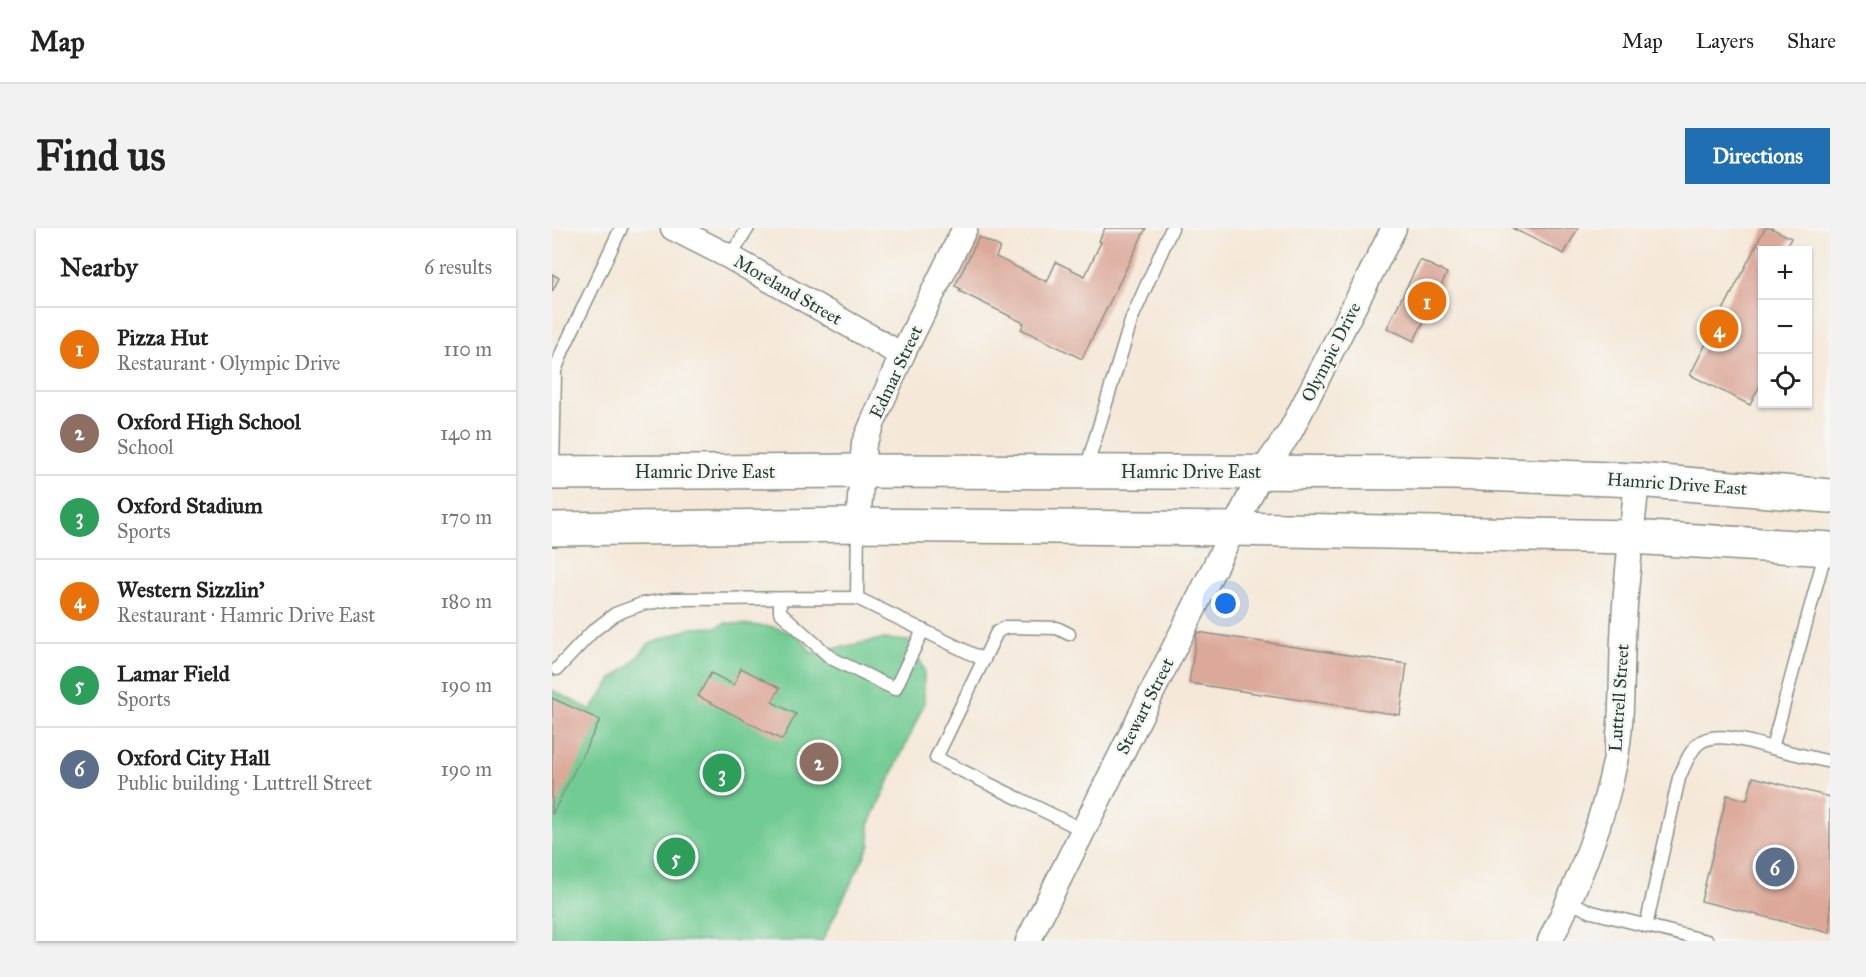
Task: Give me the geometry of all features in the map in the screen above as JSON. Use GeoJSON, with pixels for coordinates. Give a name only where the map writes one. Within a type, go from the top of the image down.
{"type":"FeatureCollection","features":[{"type":"Feature","properties":{"kind":"main road","name":"Hamric Drive East"},"geometry":{"type":"LineString","coordinates":[[553,473],[861,471],[1454,473],[1637,480],[1830,496]]}},
{"type":"Feature","properties":{"kind":"main road"},"geometry":{"type":"LineString","coordinates":[[552,529],[858,525],[1233,529],[1632,537],[1828,549]]}},
{"type":"Feature","properties":{"kind":"street","name":"Moreland Street"},"geometry":{"type":"LineString","coordinates":[[673,228],[730,257],[902,355]]}},
{"type":"Feature","properties":{"kind":"street","name":"Edmar Street"},"geometry":{"type":"LineString","coordinates":[[858,525],[864,443],[902,355],[965,228]]}},
{"type":"Feature","properties":{"kind":"street","name":"Olympic Drive"},"geometry":{"type":"LineString","coordinates":[[1262,472],[1290,432],[1394,228]]}},
{"type":"Feature","properties":{"kind":"street","name":"Stewart Street"},"geometry":{"type":"LineString","coordinates":[[1028,941],[1262,472]]}},
{"type":"Feature","properties":{"kind":"street","name":"Luttrell Street"},"geometry":{"type":"LineString","coordinates":[[1550,941],[1570,902],[1587,860],[1615,762],[1621,712],[1623,638],[1637,480]]}},
{"type":"Feature","properties":{"kind":"lane"},"geometry":{"type":"LineString","coordinates":[[730,257],[748,228]]}},
{"type":"Feature","properties":{"kind":"lane"},"geometry":{"type":"LineString","coordinates":[[1085,471],[1132,318],[1172,228]]}},
{"type":"Feature","properties":{"kind":"lane"},"geometry":{"type":"LineString","coordinates":[[553,473],[553,380],[555,371],[562,350],[616,230]]}},
{"type":"Feature","properties":{"kind":"lane"},"geometry":{"type":"LineString","coordinates":[[857,598],[858,525]]}},
{"type":"Feature","properties":{"kind":"lane"},"geometry":{"type":"LineString","coordinates":[[1772,748],[1828,549]]}},
{"type":"Feature","properties":{"kind":"lane"},"geometry":{"type":"LineString","coordinates":[[557,669],[594,631],[615,614],[642,604],[673,599],[857,598],[984,660]]}},
{"type":"Feature","properties":{"kind":"lane"},"geometry":{"type":"LineString","coordinates":[[780,599],[780,612],[831,658],[895,689],[923,630]]}},
{"type":"Feature","properties":{"kind":"lane"},"geometry":{"type":"LineString","coordinates":[[1069,634],[1057,628],[1006,627],[997,632],[936,758],[1083,830]]}},
{"type":"Feature","properties":{"kind":"lane"},"geometry":{"type":"LineString","coordinates":[[1646,926],[1679,777],[1697,744],[1709,738],[1727,738],[1830,762]]}},
{"type":"Feature","properties":{"kind":"lane"},"geometry":{"type":"LineString","coordinates":[[1570,902],[1592,912],[1707,941]]}},
{"type":"Feature","properties":{"kind":"green space"},"geometry":{"type":"Polygon","coordinates":[[[726,623],[774,627],[800,636],[811,653],[882,639],[909,641],[924,669],[924,704],[869,825],[870,845],[822,941],[552,941],[552,690],[591,710],[612,679],[628,667],[650,643],[692,628],[717,627],[726,623]]]}},
{"type":"Feature","properties":{"kind":"building"},"geometry":{"type":"Polygon","coordinates":[[[1105,228],[1146,228],[1082,359],[1021,329],[1024,323],[959,291],[961,289],[955,286],[979,237],[1000,247],[996,257],[1047,282],[1056,262],[1085,276],[1105,228]]]}},
{"type":"Feature","properties":{"kind":"building"},"geometry":{"type":"Polygon","coordinates":[[[1512,228],[1578,228],[1564,254],[1512,228]]]}},
{"type":"Feature","properties":{"kind":"building"},"geometry":{"type":"Polygon","coordinates":[[[1765,228],[1771,228],[1791,238],[1787,246],[1758,246],[1758,389],[1750,405],[1690,375],[1765,228]]]}},
{"type":"Feature","properties":{"kind":"building"},"geometry":{"type":"Polygon","coordinates":[[[1420,260],[1447,273],[1414,341],[1387,328],[1420,260]]]}},
{"type":"Feature","properties":{"kind":"building"},"geometry":{"type":"Polygon","coordinates":[[[552,274],[559,278],[552,292],[552,274]]]}},
{"type":"Feature","properties":{"kind":"building"},"geometry":{"type":"Polygon","coordinates":[[[1197,632],[1407,664],[1400,715],[1189,683],[1197,632]]]}},
{"type":"Feature","properties":{"kind":"building"},"geometry":{"type":"Polygon","coordinates":[[[741,668],[780,688],[772,702],[796,714],[782,740],[698,696],[711,673],[734,685],[741,668]]]}},
{"type":"Feature","properties":{"kind":"building"},"geometry":{"type":"Polygon","coordinates":[[[552,698],[600,720],[552,815],[552,698]]]}},
{"type":"Feature","properties":{"kind":"building"},"geometry":{"type":"Polygon","coordinates":[[[1753,777],[1830,797],[1830,933],[1701,901],[1727,795],[1747,800],[1753,777]]]}},
{"type":"Feature","properties":{"kind":"place","name":"Pizza Hut"},"geometry":{"type":"Point","coordinates":[1427,301]}},
{"type":"Feature","properties":{"kind":"place","name":"Western Sizzlin'"},"geometry":{"type":"Point","coordinates":[1719,329]}},
{"type":"Feature","properties":{"kind":"place","name":"Oxford High School"},"geometry":{"type":"Point","coordinates":[819,762]}},
{"type":"Feature","properties":{"kind":"place","name":"Oxford Stadium"},"geometry":{"type":"Point","coordinates":[722,773]}},
{"type":"Feature","properties":{"kind":"place","name":"Lamar Field"},"geometry":{"type":"Point","coordinates":[676,857]}},
{"type":"Feature","properties":{"kind":"place","name":"Oxford City Hall"},"geometry":{"type":"Point","coordinates":[1775,867]}}]}
